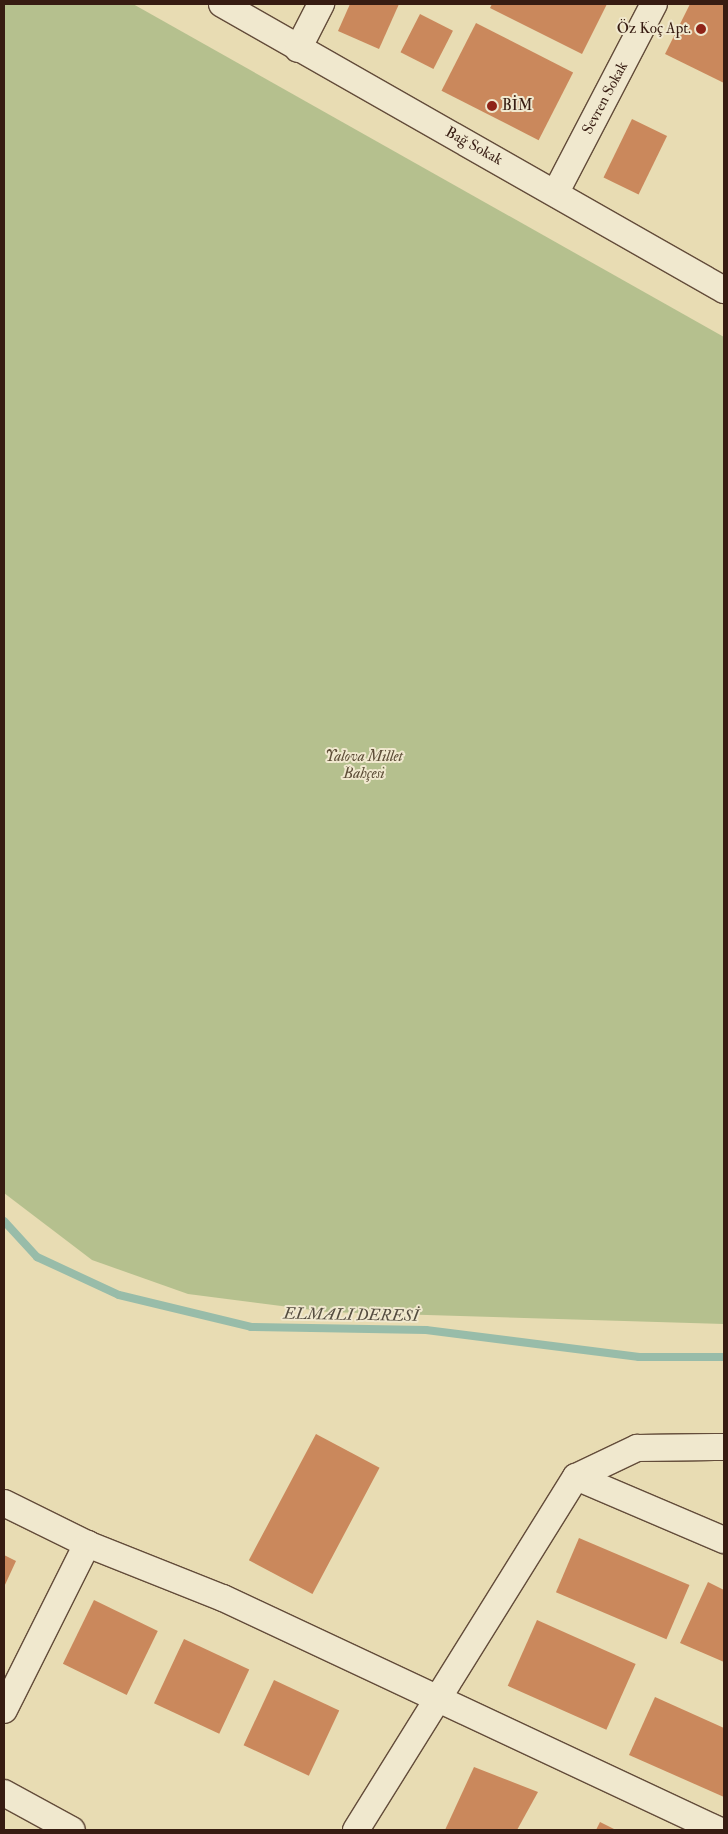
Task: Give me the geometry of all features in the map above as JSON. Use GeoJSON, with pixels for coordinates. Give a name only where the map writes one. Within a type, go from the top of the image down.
{"type":"FeatureCollection","features":[{"type":"Feature","properties":{"kind":"street","name":"Bağ Sokak"},"geometry":{"type":"LineString","coordinates":[[222,4],[298,49],[556,192],[724,290]]}},
{"type":"Feature","properties":{"kind":"street"},"geometry":{"type":"LineString","coordinates":[[298,49],[321,4]]}},
{"type":"Feature","properties":{"kind":"street","name":"Sevren Sokak"},"geometry":{"type":"LineString","coordinates":[[556,192],[654,4]]}},
{"type":"Feature","properties":{"kind":"street"},"geometry":{"type":"LineString","coordinates":[[356,1830],[576,1477],[637,1448],[724,1447]]}},
{"type":"Feature","properties":{"kind":"street"},"geometry":{"type":"LineString","coordinates":[[576,1477],[724,1540]]}},
{"type":"Feature","properties":{"kind":"street"},"geometry":{"type":"LineString","coordinates":[[4,1503],[87,1544],[223,1598],[436,1700],[718,1830]]}},
{"type":"Feature","properties":{"kind":"street"},"geometry":{"type":"LineString","coordinates":[[4,1710],[87,1544]]}},
{"type":"Feature","properties":{"kind":"street"},"geometry":{"type":"LineString","coordinates":[[4,1793],[72,1830]]}},
{"type":"Feature","properties":{"kind":"green space","name":"Yalova Millet Bahçesi"},"geometry":{"type":"Polygon","coordinates":[[[4,4],[133,4],[724,337],[724,1324],[328,1312],[188,1294],[92,1260],[4,1193],[4,4]]]}},
{"type":"Feature","properties":{"kind":"building"},"geometry":{"type":"Polygon","coordinates":[[[350,4],[399,4],[379,49],[338,31],[350,4]]]}},
{"type":"Feature","properties":{"kind":"building"},"geometry":{"type":"Polygon","coordinates":[[[492,4],[607,4],[582,54],[490,8],[492,4]]]}},
{"type":"Feature","properties":{"kind":"building","name":"Öz Koç Apt."},"geometry":{"type":"Polygon","coordinates":[[[690,4],[724,4],[724,83],[665,54],[690,4]]]}},
{"type":"Feature","properties":{"kind":"building"},"geometry":{"type":"Polygon","coordinates":[[[420,14],[453,31],[433,69],[400,52],[420,14]]]}},
{"type":"Feature","properties":{"kind":"building"},"geometry":{"type":"Polygon","coordinates":[[[476,23],[573,72],[539,140],[441,91],[476,23]]]}},
{"type":"Feature","properties":{"kind":"building"},"geometry":{"type":"Polygon","coordinates":[[[632,119],[667,136],[639,195],[604,177],[632,119]]]}},
{"type":"Feature","properties":{"kind":"building"},"geometry":{"type":"Polygon","coordinates":[[[316,1434],[380,1468],[312,1594],[249,1560],[316,1434]]]}},
{"type":"Feature","properties":{"kind":"building"},"geometry":{"type":"Polygon","coordinates":[[[579,1538],[689,1585],[666,1639],[556,1592],[579,1538]]]}},
{"type":"Feature","properties":{"kind":"building"},"geometry":{"type":"Polygon","coordinates":[[[4,1555],[16,1561],[4,1587],[4,1555]]]}},
{"type":"Feature","properties":{"kind":"building"},"geometry":{"type":"Polygon","coordinates":[[[708,1582],[724,1590],[724,1662],[680,1643],[708,1582]]]}},
{"type":"Feature","properties":{"kind":"building"},"geometry":{"type":"Polygon","coordinates":[[[94,1600],[158,1631],[127,1695],[63,1664],[94,1600]]]}},
{"type":"Feature","properties":{"kind":"building"},"geometry":{"type":"Polygon","coordinates":[[[537,1620],[636,1664],[606,1730],[508,1686],[537,1620]]]}},
{"type":"Feature","properties":{"kind":"building"},"geometry":{"type":"Polygon","coordinates":[[[184,1639],[249,1669],[219,1734],[154,1703],[184,1639]]]}},
{"type":"Feature","properties":{"kind":"building"},"geometry":{"type":"Polygon","coordinates":[[[274,1680],[339,1710],[309,1776],[244,1745],[274,1680]]]}},
{"type":"Feature","properties":{"kind":"building"},"geometry":{"type":"Polygon","coordinates":[[[655,1697],[724,1728],[724,1797],[629,1755],[655,1697]]]}},
{"type":"Feature","properties":{"kind":"building"},"geometry":{"type":"Polygon","coordinates":[[[474,1767],[538,1792],[517,1830],[445,1830],[474,1767]]]}},
{"type":"Feature","properties":{"kind":"building"},"geometry":{"type":"Polygon","coordinates":[[[600,1822],[616,1830],[596,1830],[600,1822]]]}},
{"type":"Feature","properties":{"kind":"waterway","name":"ELMALI DERESİ"},"geometry":{"type":"LineString","coordinates":[[4,1221],[37,1257],[119,1295],[251,1327],[426,1330],[639,1357],[724,1357]]}},
{"type":"Feature","properties":{"kind":"place","name":"Öz Koç Apt."},"geometry":{"type":"Point","coordinates":[701,29]}},
{"type":"Feature","properties":{"kind":"place","name":"BİM"},"geometry":{"type":"Point","coordinates":[492,106]}}]}
